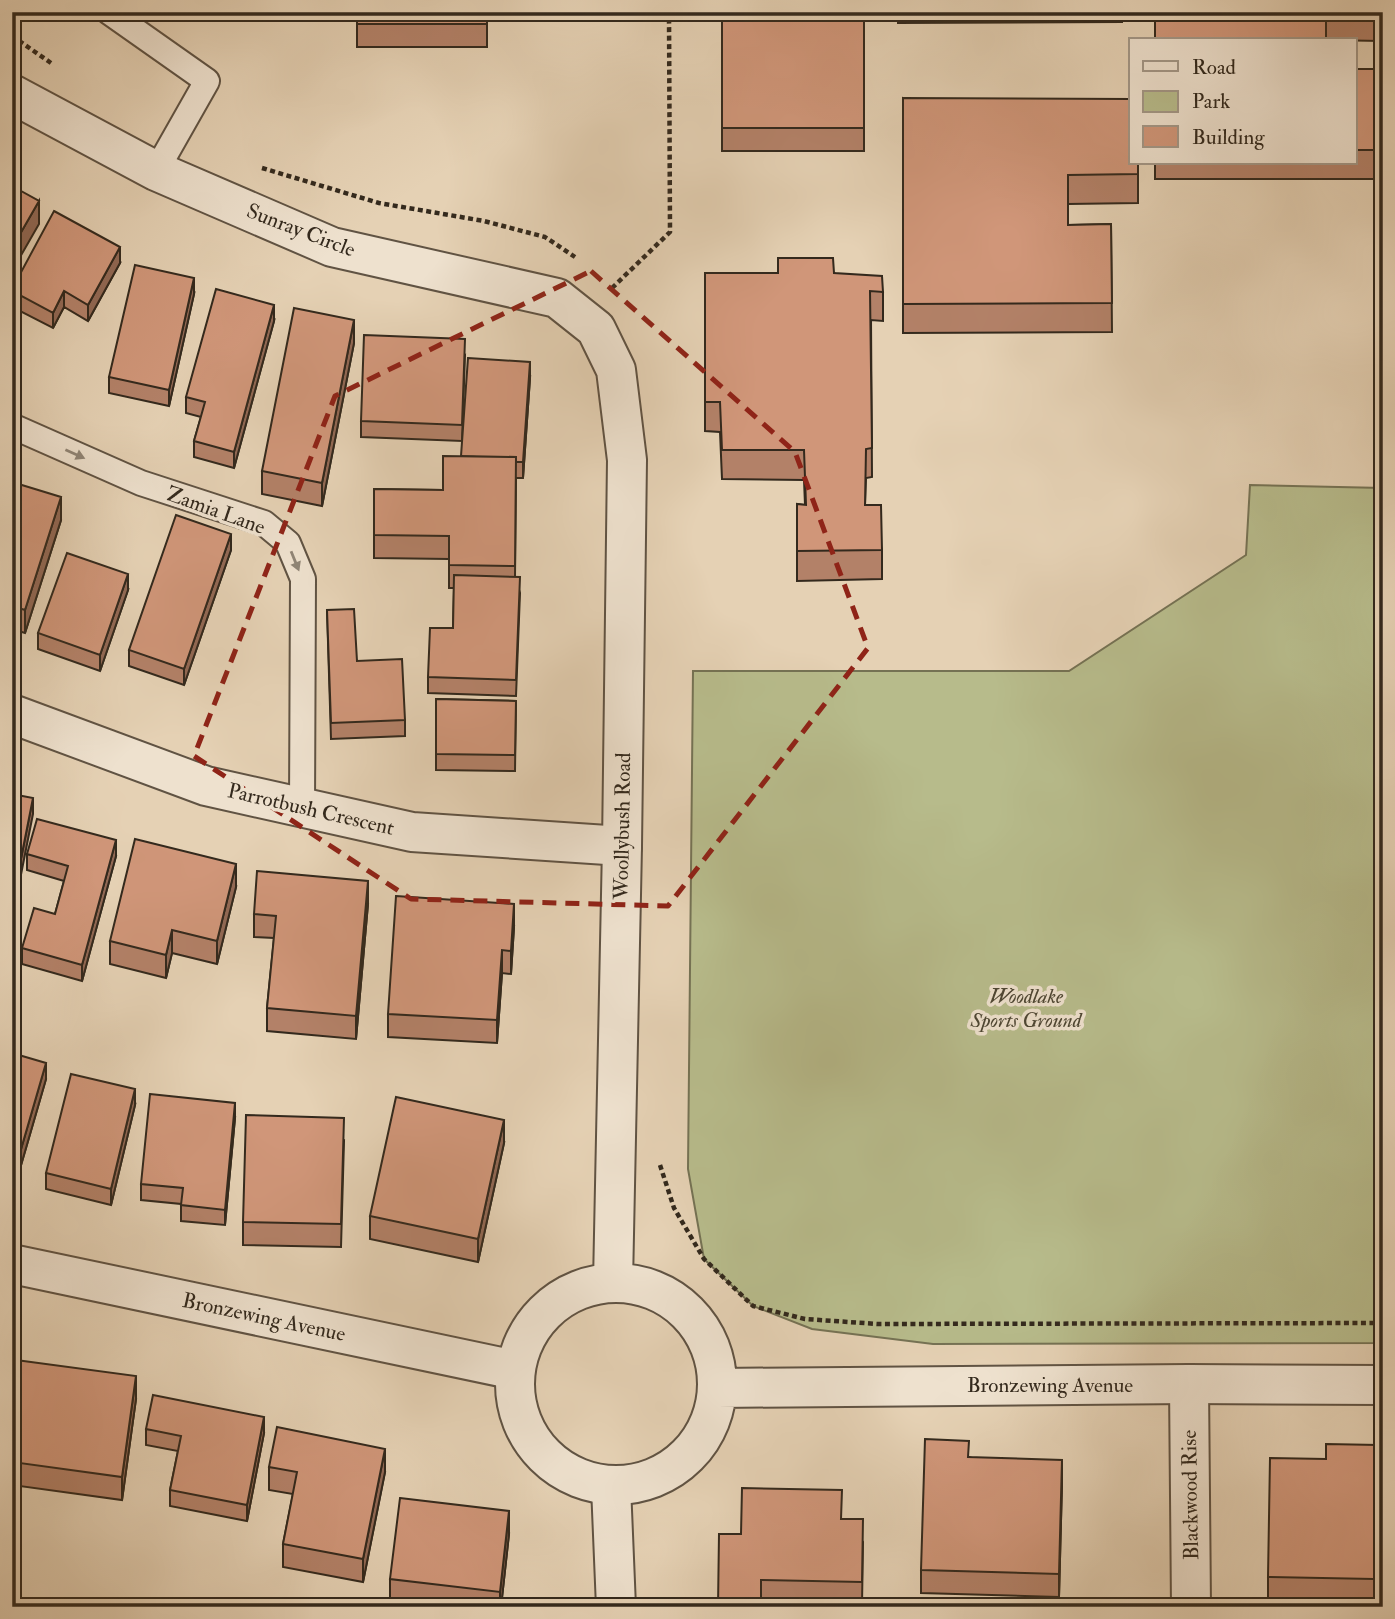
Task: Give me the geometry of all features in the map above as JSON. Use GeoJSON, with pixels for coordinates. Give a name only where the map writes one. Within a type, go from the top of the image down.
{"type":"FeatureCollection","features":[{"type":"Feature","properties":{"kind":"street","name":"Sunray Circle"},"geometry":{"type":"LineString","coordinates":[[12,94],[156,171],[332,247],[556,298],[596,329],[616,370]]}},
{"type":"Feature","properties":{"kind":"street","name":"Woollybush Road"},"geometry":{"type":"LineString","coordinates":[[613,1283],[627,460],[616,370]]}},
{"type":"Feature","properties":{"kind":"street","name":"Parrotbush Crescent"},"geometry":{"type":"LineString","coordinates":[[12,714],[206,786],[412,832],[622,846]]}},
{"type":"Feature","properties":{"kind":"street","name":"Bronzewing Avenue"},"geometry":{"type":"LineString","coordinates":[[12,1264],[515,1370]]}},
{"type":"Feature","properties":{"kind":"street"},"geometry":{"type":"LineString","coordinates":[[613,1283],[646,1287],[676,1302],[699,1325],[713,1355],[718,1388],[712,1419],[696,1447],[673,1469],[643,1483],[611,1486],[578,1479],[549,1461],[528,1435],[516,1404],[515,1370],[523,1343],[538,1319],[559,1300],[585,1287],[613,1283]]}},
{"type":"Feature","properties":{"kind":"street","name":"Blackwood Rise"},"geometry":{"type":"LineString","coordinates":[[1189,1384],[1191,1607]]}},
{"type":"Feature","properties":{"kind":"street","name":"Bronzewing Avenue"},"geometry":{"type":"LineString","coordinates":[[718,1388],[1383,1385]]}},
{"type":"Feature","properties":{"kind":"street"},"geometry":{"type":"LineString","coordinates":[[611,1486],[616,1607]]}},
{"type":"Feature","properties":{"kind":"lane"},"geometry":{"type":"LineString","coordinates":[[110,12],[207,80],[156,171]]}},
{"type":"Feature","properties":{"kind":"lane","name":"Zamia Lane"},"geometry":{"type":"LineString","coordinates":[[12,426],[141,483],[264,523],[288,543],[303,579],[302,807]]}},
{"type":"Feature","properties":{"kind":"path"},"geometry":{"type":"LineString","coordinates":[[582,318],[670,232],[669,12]]}},
{"type":"Feature","properties":{"kind":"path"},"geometry":{"type":"LineString","coordinates":[[12,36],[58,68]]}},
{"type":"Feature","properties":{"kind":"path"},"geometry":{"type":"LineString","coordinates":[[251,164],[379,203],[484,221],[545,237],[577,258]]}},
{"type":"Feature","properties":{"kind":"path"},"geometry":{"type":"LineString","coordinates":[[605,281],[612,289]]}},
{"type":"Feature","properties":{"kind":"path"},"geometry":{"type":"LineString","coordinates":[[660,1164],[674,1209],[704,1259],[753,1306],[805,1319],[878,1324],[1383,1323]]}},
{"type":"Feature","properties":{"kind":"highlighted area"},"geometry":{"type":"Polygon","coordinates":[[[591,271],[795,452],[868,648],[668,906],[411,899],[194,756],[335,396],[591,271]]]}},
{"type":"Feature","properties":{"kind":"green space","name":"Woodlake Sports Ground"},"geometry":{"type":"Polygon","coordinates":[[[1250,485],[1383,488],[1383,1343],[933,1344],[812,1329],[753,1306],[704,1259],[688,1169],[693,671],[1069,671],[1246,555],[1250,485]]]}},
{"type":"Feature","properties":{"kind":"building"},"geometry":{"type":"Polygon","coordinates":[[[357,12],[487,12],[487,24],[357,24],[357,12]]]}},
{"type":"Feature","properties":{"kind":"building"},"geometry":{"type":"Polygon","coordinates":[[[722,12],[864,12],[864,128],[722,128],[722,12]]]}},
{"type":"Feature","properties":{"kind":"building"},"geometry":{"type":"Polygon","coordinates":[[[1155,12],[1326,12],[1326,38],[1155,38],[1155,12]]]}},
{"type":"Feature","properties":{"kind":"building"},"geometry":{"type":"Polygon","coordinates":[[[1356,69],[1378,69],[1378,150],[1356,150],[1356,69]]]}},
{"type":"Feature","properties":{"kind":"building"},"geometry":{"type":"Polygon","coordinates":[[[903,98],[1129,99],[1129,164],[1138,164],[1138,174],[1068,175],[1068,225],[1111,224],[1112,303],[903,304],[903,98]]]}},
{"type":"Feature","properties":{"kind":"building"},"geometry":{"type":"Polygon","coordinates":[[[12,186],[39,201],[12,248],[12,186]]]}},
{"type":"Feature","properties":{"kind":"building"},"geometry":{"type":"Polygon","coordinates":[[[54,211],[120,247],[88,305],[64,291],[53,313],[12,289],[54,211]]]}},
{"type":"Feature","properties":{"kind":"building"},"geometry":{"type":"Polygon","coordinates":[[[778,258],[833,258],[834,273],[882,276],[883,292],[870,291],[872,448],[866,449],[865,505],[881,505],[882,550],[797,551],[797,504],[806,505],[804,450],[722,450],[720,402],[705,402],[705,273],[778,273],[778,258]]]}},
{"type":"Feature","properties":{"kind":"building"},"geometry":{"type":"Polygon","coordinates":[[[135,265],[194,278],[169,390],[109,377],[135,265]]]}},
{"type":"Feature","properties":{"kind":"building"},"geometry":{"type":"Polygon","coordinates":[[[216,289],[274,305],[234,452],[194,441],[205,402],[186,397],[216,289]]]}},
{"type":"Feature","properties":{"kind":"building"},"geometry":{"type":"Polygon","coordinates":[[[294,308],[354,320],[322,483],[262,471],[294,308]]]}},
{"type":"Feature","properties":{"kind":"building"},"geometry":{"type":"Polygon","coordinates":[[[364,335],[465,339],[462,425],[361,421],[364,335]]]}},
{"type":"Feature","properties":{"kind":"building"},"geometry":{"type":"Polygon","coordinates":[[[468,358],[530,362],[523,462],[516,462],[516,457],[461,456],[468,358]]]}},
{"type":"Feature","properties":{"kind":"building"},"geometry":{"type":"Polygon","coordinates":[[[443,456],[516,457],[515,566],[449,565],[449,536],[374,535],[374,489],[443,490],[443,456]]]}},
{"type":"Feature","properties":{"kind":"building"},"geometry":{"type":"Polygon","coordinates":[[[12,482],[61,497],[25,610],[12,606],[12,482]]]}},
{"type":"Feature","properties":{"kind":"building"},"geometry":{"type":"Polygon","coordinates":[[[176,515],[231,534],[184,669],[129,650],[176,515]]]}},
{"type":"Feature","properties":{"kind":"building"},"geometry":{"type":"Polygon","coordinates":[[[67,553],[128,574],[100,655],[38,633],[67,553]]]}},
{"type":"Feature","properties":{"kind":"building"},"geometry":{"type":"Polygon","coordinates":[[[454,575],[520,577],[516,680],[428,677],[430,628],[453,628],[454,575]]]}},
{"type":"Feature","properties":{"kind":"building"},"geometry":{"type":"Polygon","coordinates":[[[354,609],[357,661],[402,659],[405,720],[331,723],[327,610],[354,609]]]}},
{"type":"Feature","properties":{"kind":"building"},"geometry":{"type":"Polygon","coordinates":[[[436,699],[516,701],[515,755],[436,754],[436,699]]]}},
{"type":"Feature","properties":{"kind":"building"},"geometry":{"type":"Polygon","coordinates":[[[12,794],[33,798],[12,904],[12,794]]]}},
{"type":"Feature","properties":{"kind":"building"},"geometry":{"type":"Polygon","coordinates":[[[37,819],[116,840],[82,965],[22,948],[34,908],[55,914],[68,866],[27,854],[37,819]]]}},
{"type":"Feature","properties":{"kind":"building"},"geometry":{"type":"Polygon","coordinates":[[[135,839],[236,864],[217,941],[172,930],[166,955],[110,941],[135,839]]]}},
{"type":"Feature","properties":{"kind":"building"},"geometry":{"type":"Polygon","coordinates":[[[257,871],[368,881],[356,1016],[267,1008],[276,916],[254,914],[257,871]]]}},
{"type":"Feature","properties":{"kind":"building"},"geometry":{"type":"Polygon","coordinates":[[[396,896],[514,904],[511,951],[502,950],[497,1020],[388,1014],[396,896]]]}},
{"type":"Feature","properties":{"kind":"building"},"geometry":{"type":"Polygon","coordinates":[[[12,1053],[46,1063],[17,1163],[12,1162],[12,1053]]]}},
{"type":"Feature","properties":{"kind":"building"},"geometry":{"type":"Polygon","coordinates":[[[71,1074],[135,1089],[111,1189],[46,1173],[71,1074]]]}},
{"type":"Feature","properties":{"kind":"building"},"geometry":{"type":"Polygon","coordinates":[[[150,1094],[235,1103],[225,1210],[181,1205],[183,1188],[141,1184],[150,1094]]]}},
{"type":"Feature","properties":{"kind":"building"},"geometry":{"type":"Polygon","coordinates":[[[396,1097],[504,1120],[478,1239],[370,1216],[396,1097]]]}},
{"type":"Feature","properties":{"kind":"building"},"geometry":{"type":"Polygon","coordinates":[[[246,1115],[344,1118],[341,1224],[243,1222],[246,1115]]]}},
{"type":"Feature","properties":{"kind":"building"},"geometry":{"type":"Polygon","coordinates":[[[16,1360],[136,1376],[122,1477],[12,1462],[12,1389],[16,1360]]]}},
{"type":"Feature","properties":{"kind":"building"},"geometry":{"type":"Polygon","coordinates":[[[153,1395],[264,1417],[247,1505],[170,1490],[181,1436],[146,1429],[153,1395]]]}},
{"type":"Feature","properties":{"kind":"building"},"geometry":{"type":"Polygon","coordinates":[[[277,1427],[385,1449],[363,1559],[283,1544],[297,1472],[269,1467],[277,1427]]]}},
{"type":"Feature","properties":{"kind":"building"},"geometry":{"type":"Polygon","coordinates":[[[925,1439],[969,1441],[968,1457],[1062,1460],[1059,1574],[921,1570],[925,1439]]]}},
{"type":"Feature","properties":{"kind":"building"},"geometry":{"type":"Polygon","coordinates":[[[1326,1444],[1378,1445],[1374,1579],[1268,1577],[1270,1458],[1326,1459],[1326,1444]]]}},
{"type":"Feature","properties":{"kind":"building"},"geometry":{"type":"Polygon","coordinates":[[[742,1488],[842,1490],[841,1519],[863,1519],[862,1582],[761,1580],[761,1607],[718,1607],[719,1534],[741,1534],[742,1488]]]}},
{"type":"Feature","properties":{"kind":"building"},"geometry":{"type":"Polygon","coordinates":[[[400,1498],[509,1511],[500,1592],[390,1579],[400,1498]]]}},
{"type":"Feature","properties":{"kind":"building"},"geometry":{"type":"Polygon","coordinates":[[[12,1601],[38,1607],[12,1607],[12,1601]]]}}]}
